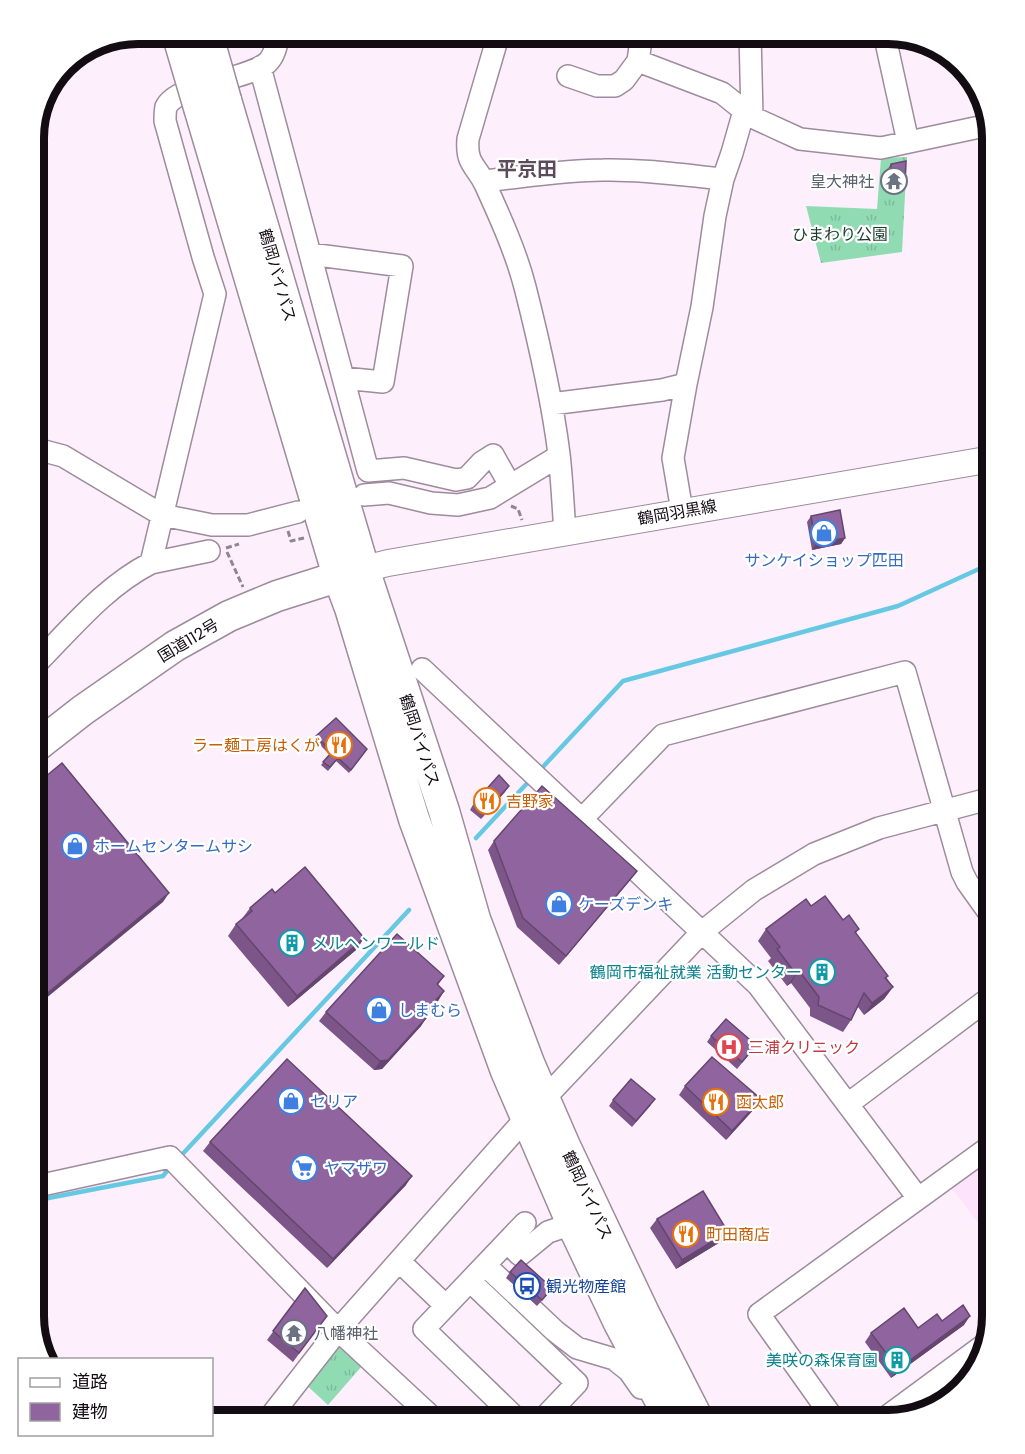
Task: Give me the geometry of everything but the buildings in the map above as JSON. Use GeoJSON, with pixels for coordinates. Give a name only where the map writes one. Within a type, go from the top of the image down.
{"type":"FeatureCollection","features":[{"type":"Feature","properties":{"kind":"highway","name":"鶴岡バイパス"},"geometry":{"type":"LineString","coordinates":[[182,43],[213,106],[351,573],[350,608],[414,819],[506,1071],[535,1109],[693,1410]]}},
{"type":"Feature","properties":{"kind":"highway","name":"鶴岡バイパス"},"geometry":{"type":"LineString","coordinates":[[208,43],[213,106]]}},
{"type":"Feature","properties":{"kind":"highway","name":"国道112号"},"geometry":{"type":"LineString","coordinates":[[43,741],[82,710],[175,646],[229,616],[277,596],[351,573]]}},
{"type":"Feature","properties":{"kind":"highway","name":"鶴岡バイパス"},"geometry":{"type":"LineString","coordinates":[[535,1109],[572,1224],[619,1323],[665,1410]]}},
{"type":"Feature","properties":{"kind":"main road","name":"鶴岡羽黒線"},"geometry":{"type":"LineString","coordinates":[[351,573],[387,563],[982,461]]}},
{"type":"Feature","properties":{"kind":"street"},"geometry":{"type":"LineString","coordinates":[[151,563],[215,294],[165,121],[166,108],[174,97],[184,92],[246,74],[260,67],[268,62],[276,43]]}},
{"type":"Feature","properties":{"kind":"street"},"geometry":{"type":"LineString","coordinates":[[496,43],[468,139],[468,149],[475,171],[484,181],[506,232],[524,285],[551,404],[559,456],[565,532]]}},
{"type":"Feature","properties":{"kind":"street"},"geometry":{"type":"LineString","coordinates":[[568,76],[597,86],[615,87],[624,80],[638,61],[640,44]]}},
{"type":"Feature","properties":{"kind":"street"},"geometry":{"type":"LineString","coordinates":[[682,511],[673,458],[702,307],[723,179],[748,114],[750,44]]}},
{"type":"Feature","properties":{"kind":"street"},"geometry":{"type":"LineString","coordinates":[[886,44],[908,142]]}},
{"type":"Feature","properties":{"kind":"street"},"geometry":{"type":"LineString","coordinates":[[638,61],[722,93],[748,114],[800,139],[881,148],[981,127]]}},
{"type":"Feature","properties":{"kind":"street"},"geometry":{"type":"LineString","coordinates":[[260,67],[368,471],[404,468],[456,480],[467,478],[482,462],[493,455],[510,485]]}},
{"type":"Feature","properties":{"kind":"street"},"geometry":{"type":"LineString","coordinates":[[484,181],[574,171],[605,170],[659,172],[723,179]]}},
{"type":"Feature","properties":{"kind":"street"},"geometry":{"type":"LineString","coordinates":[[310,254],[402,266],[383,382],[343,378]]}},
{"type":"Feature","properties":{"kind":"street"},"geometry":{"type":"LineString","coordinates":[[551,404],[662,390],[686,384]]}},
{"type":"Feature","properties":{"kind":"street"},"geometry":{"type":"LineString","coordinates":[[44,451],[63,456],[162,515],[212,525],[293,521]]}},
{"type":"Feature","properties":{"kind":"street"},"geometry":{"type":"LineString","coordinates":[[364,495],[389,493],[431,503],[458,505],[490,498],[559,456]]}},
{"type":"Feature","properties":{"kind":"street"},"geometry":{"type":"LineString","coordinates":[[44,656],[101,598],[125,578],[151,563],[216,550]]}},
{"type":"Feature","properties":{"kind":"street"},"geometry":{"type":"LineString","coordinates":[[422,669],[758,985],[918,1198]]}},
{"type":"Feature","properties":{"kind":"street"},"geometry":{"type":"LineString","coordinates":[[581,820],[663,735],[905,672],[962,872],[982,903]]}},
{"type":"Feature","properties":{"kind":"street"},"geometry":{"type":"LineString","coordinates":[[276,1410],[338,1330],[399,1261],[535,1109],[702,932],[754,890],[814,854],[879,828],[982,800]]}},
{"type":"Feature","properties":{"kind":"street"},"geometry":{"type":"LineString","coordinates":[[848,1104],[982,1004]]}},
{"type":"Feature","properties":{"kind":"street"},"geometry":{"type":"LineString","coordinates":[[827,1410],[759,1314],[982,1152]]}},
{"type":"Feature","properties":{"kind":"street"},"geometry":{"type":"LineString","coordinates":[[43,1184],[170,1157],[418,1410]]}},
{"type":"Feature","properties":{"kind":"street"},"geometry":{"type":"LineString","coordinates":[[508,1410],[424,1329],[525,1223]]}},
{"type":"Feature","properties":{"kind":"street"},"geometry":{"type":"LineString","coordinates":[[507,1242],[520,1255],[548,1232],[572,1224]]}},
{"type":"Feature","properties":{"kind":"street"},"geometry":{"type":"LineString","coordinates":[[399,1261],[446,1306]]}},
{"type":"Feature","properties":{"kind":"street"},"geometry":{"type":"LineString","coordinates":[[485,1265],[555,1331],[577,1348],[607,1355],[622,1364],[657,1410]]}},
{"type":"Feature","properties":{"kind":"street"},"geometry":{"type":"LineString","coordinates":[[470,1281],[577,1383],[551,1410]]}},
{"type":"Feature","properties":{"kind":"street"},"geometry":{"type":"LineString","coordinates":[[898,1410],[969,1363]]}},
{"type":"Feature","properties":{"kind":"path"},"geometry":{"type":"LineString","coordinates":[[293,521],[291,541],[309,537]]}},
{"type":"Feature","properties":{"kind":"path"},"geometry":{"type":"LineString","coordinates":[[216,550],[230,555],[244,590]]}},
{"type":"Feature","properties":{"kind":"shaded area"},"geometry":{"type":"Polygon","coordinates":[[[982,1162],[982,1228],[950,1186],[982,1162]]]}},
{"type":"Feature","properties":{"kind":"green space","name":"ひまわり公園"},"geometry":{"type":"Polygon","coordinates":[[[907,157],[902,252],[821,263],[806,206],[877,209],[881,158],[907,157]]]}},
{"type":"Feature","properties":{"kind":"green space"},"geometry":{"type":"Polygon","coordinates":[[[336,1343],[362,1366],[328,1405],[303,1382],[336,1343]]]}},
{"type":"Feature","properties":{"kind":"green space"},"geometry":{"type":"Polygon","coordinates":[[[971,1360],[962,1374],[945,1391],[924,1403],[906,1408],[971,1360]]]}},
{"type":"Feature","properties":{"kind":"waterway"},"geometry":{"type":"LineString","coordinates":[[540,770],[623,681],[898,606],[982,568]]}},
{"type":"Feature","properties":{"kind":"waterway"},"geometry":{"type":"LineString","coordinates":[[476,838],[532,778]]}},
{"type":"Feature","properties":{"kind":"waterway"},"geometry":{"type":"LineString","coordinates":[[178,1159],[409,910]]}},
{"type":"Feature","properties":{"kind":"waterway"},"geometry":{"type":"LineString","coordinates":[[43,1199],[163,1176],[170,1167]]}},
{"type":"Feature","properties":{"kind":"place","name":"皇大神社"},"geometry":{"type":"Point","coordinates":[894,181]}},
{"type":"Feature","properties":{"kind":"place","name":"サンケイショップ匹田"},"geometry":{"type":"Point","coordinates":[824,533]}},
{"type":"Feature","properties":{"kind":"place","name":"ラー麺工房はくが"},"geometry":{"type":"Point","coordinates":[339,745]}},
{"type":"Feature","properties":{"kind":"place","name":"吉野家"},"geometry":{"type":"Point","coordinates":[487,801]}},
{"type":"Feature","properties":{"kind":"place","name":"ホームセンタームサシ"},"geometry":{"type":"Point","coordinates":[75,846]}},
{"type":"Feature","properties":{"kind":"place","name":"ケーズデンキ"},"geometry":{"type":"Point","coordinates":[559,904]}},
{"type":"Feature","properties":{"kind":"place","name":"メルヘンワールド"},"geometry":{"type":"Point","coordinates":[292,943]}},
{"type":"Feature","properties":{"kind":"place","name":"鶴岡市福祉就業 活動センター"},"geometry":{"type":"Point","coordinates":[822,972]}},
{"type":"Feature","properties":{"kind":"place","name":"しまむら"},"geometry":{"type":"Point","coordinates":[379,1010]}},
{"type":"Feature","properties":{"kind":"place","name":"三浦クリニック"},"geometry":{"type":"Point","coordinates":[729,1047]}},
{"type":"Feature","properties":{"kind":"place","name":"セリア"},"geometry":{"type":"Point","coordinates":[291,1101]}},
{"type":"Feature","properties":{"kind":"place","name":"函太郎"},"geometry":{"type":"Point","coordinates":[716,1102]}},
{"type":"Feature","properties":{"kind":"place","name":"ヤマザワ"},"geometry":{"type":"Point","coordinates":[304,1168]}},
{"type":"Feature","properties":{"kind":"place","name":"町田商店"},"geometry":{"type":"Point","coordinates":[686,1234]}},
{"type":"Feature","properties":{"kind":"place","name":"観光物産館"},"geometry":{"type":"Point","coordinates":[527,1286]}},
{"type":"Feature","properties":{"kind":"place","name":"八幡神社"},"geometry":{"type":"Point","coordinates":[294,1333]}},
{"type":"Feature","properties":{"kind":"place","name":"美咲の森保育園"},"geometry":{"type":"Point","coordinates":[897,1360]}},
{"type":"Feature","properties":{"kind":"district","name":"平京田"},"geometry":{"type":"Point","coordinates":[527,169]}}]}
